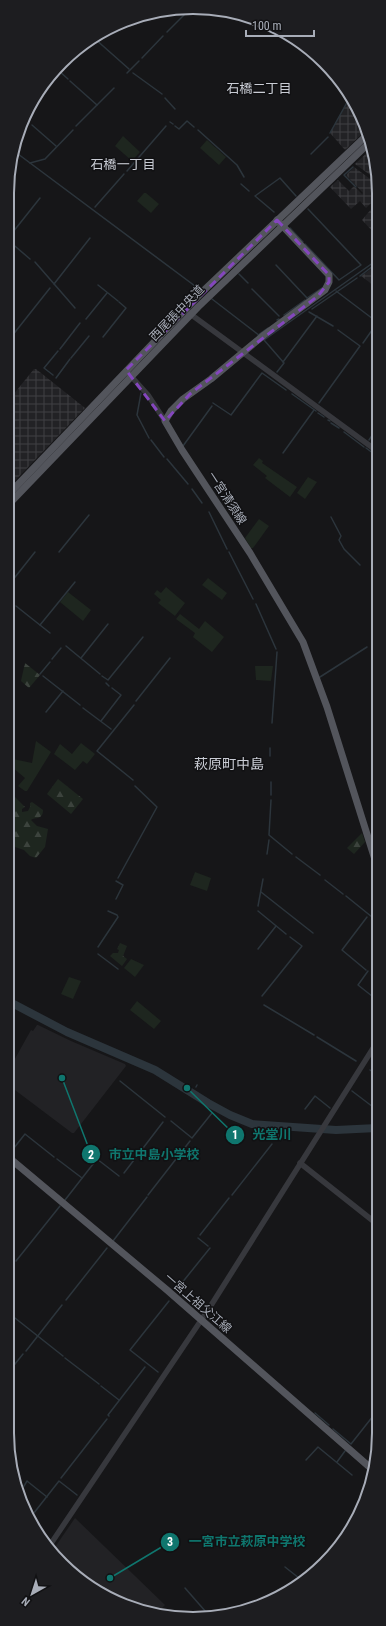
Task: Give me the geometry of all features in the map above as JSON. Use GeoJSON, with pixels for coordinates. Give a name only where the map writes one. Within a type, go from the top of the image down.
{"type":"FeatureCollection","features":[{"type":"Feature","properties":{"kind":"main road","name":"西尾張中央道"},"geometry":{"type":"LineString","coordinates":[[14,489],[185,310],[364,138]]}},
{"type":"Feature","properties":{"kind":"main road","name":"西尾張中央道"},"geometry":{"type":"LineString","coordinates":[[14,500],[191,315],[366,147]]}},
{"type":"Feature","properties":{"kind":"main road"},"geometry":{"type":"LineString","coordinates":[[165,420],[171,410],[183,399],[325,290],[329,282],[329,275],[277,220]]}},
{"type":"Feature","properties":{"kind":"main road","name":"一宮清須線"},"geometry":{"type":"LineString","coordinates":[[165,420],[182,450],[250,553],[303,642],[326,707],[372,850]]}},
{"type":"Feature","properties":{"kind":"main road","name":"一宮上祖父江線"},"geometry":{"type":"LineString","coordinates":[[14,1162],[201,1320],[369,1467]]}},
{"type":"Feature","properties":{"kind":"street"},"geometry":{"type":"LineString","coordinates":[[185,310],[372,446]]}},
{"type":"Feature","properties":{"kind":"street"},"geometry":{"type":"LineString","coordinates":[[126,370],[148,395],[165,420]]}},
{"type":"Feature","properties":{"kind":"street"},"geometry":{"type":"LineString","coordinates":[[52,1543],[201,1320],[372,1050]]}},
{"type":"Feature","properties":{"kind":"street"},"geometry":{"type":"LineString","coordinates":[[300,1163],[372,1220]]}},
{"type":"Feature","properties":{"kind":"highlighted area"},"geometry":{"type":"Polygon","coordinates":[[[277,220],[329,275],[329,282],[318,296],[190,394],[165,421],[126,370],[277,220]]]}},
{"type":"Feature","properties":{"kind":"shaded area"},"geometry":{"type":"Polygon","coordinates":[[[347,103],[354,114],[362,134],[345,150],[330,133],[347,103]]]}},
{"type":"Feature","properties":{"kind":"shaded area"},"geometry":{"type":"Polygon","coordinates":[[[367,152],[371,176],[355,164],[367,152]]]}},
{"type":"Feature","properties":{"kind":"shaded area"},"geometry":{"type":"Polygon","coordinates":[[[354,167],[372,180],[372,202],[366,208],[360,201],[351,209],[330,187],[338,180],[349,191],[354,186],[362,194],[363,193],[346,175],[354,167]]]}},
{"type":"Feature","properties":{"kind":"shaded area"},"geometry":{"type":"Polygon","coordinates":[[[372,208],[372,231],[362,220],[372,208]]]}},
{"type":"Feature","properties":{"kind":"shaded area"},"geometry":{"type":"Polygon","coordinates":[[[372,268],[372,284],[361,276],[372,268]]]}},
{"type":"Feature","properties":{"kind":"shaded area"},"geometry":{"type":"Polygon","coordinates":[[[34,369],[36,369],[85,408],[14,482],[14,394],[34,369]]]}},
{"type":"Feature","properties":{"kind":"shaded area"},"geometry":{"type":"Polygon","coordinates":[[[38,1025],[125,1064],[126,1066],[74,1133],[14,1089],[14,1060],[31,1030],[33,1031],[38,1025]]]}},
{"type":"Feature","properties":{"kind":"shaded area"},"geometry":{"type":"Polygon","coordinates":[[[75,1518],[165,1605],[161,1609],[158,1609],[135,1603],[114,1594],[75,1568],[55,1547],[75,1518]]]}},
{"type":"Feature","properties":{"kind":"green space"},"geometry":{"type":"Polygon","coordinates":[[[123,136],[140,152],[132,161],[115,146],[123,136]]]}},
{"type":"Feature","properties":{"kind":"green space"},"geometry":{"type":"Polygon","coordinates":[[[207,140],[226,157],[219,165],[200,148],[207,140]]]}},
{"type":"Feature","properties":{"kind":"green space"},"geometry":{"type":"Polygon","coordinates":[[[144,193],[159,204],[151,213],[137,201],[144,193]]]}},
{"type":"Feature","properties":{"kind":"green space"},"geometry":{"type":"Polygon","coordinates":[[[259,458],[263,461],[262,463],[297,487],[290,497],[265,478],[267,476],[253,465],[259,458]]]}},
{"type":"Feature","properties":{"kind":"green space"},"geometry":{"type":"Polygon","coordinates":[[[308,477],[317,482],[305,499],[297,493],[308,477]]]}},
{"type":"Feature","properties":{"kind":"green space"},"geometry":{"type":"Polygon","coordinates":[[[259,519],[269,526],[253,548],[251,548],[245,538],[259,519]]]}},
{"type":"Feature","properties":{"kind":"green space"},"geometry":{"type":"Polygon","coordinates":[[[208,578],[227,593],[222,600],[202,585],[208,578]]]}},
{"type":"Feature","properties":{"kind":"green space"},"geometry":{"type":"Polygon","coordinates":[[[166,587],[185,603],[175,616],[158,603],[161,600],[154,594],[157,590],[161,593],[166,587]]]}},
{"type":"Feature","properties":{"kind":"green space"},"geometry":{"type":"Polygon","coordinates":[[[68,592],[91,610],[83,621],[60,602],[68,592]]]}},
{"type":"Feature","properties":{"kind":"green space"},"geometry":{"type":"Polygon","coordinates":[[[180,614],[199,629],[205,621],[224,637],[212,652],[193,637],[195,633],[176,619],[180,614]]]}},
{"type":"Feature","properties":{"kind":"green space"},"geometry":{"type":"Polygon","coordinates":[[[25,663],[40,675],[29,688],[21,681],[25,663]]]}},
{"type":"Feature","properties":{"kind":"green space"},"geometry":{"type":"Polygon","coordinates":[[[255,666],[273,666],[271,681],[256,680],[255,666]]]}},
{"type":"Feature","properties":{"kind":"green space"},"geometry":{"type":"Polygon","coordinates":[[[36,741],[51,752],[27,791],[25,791],[18,786],[25,778],[14,769],[14,759],[32,763],[36,741]]]}},
{"type":"Feature","properties":{"kind":"green space"},"geometry":{"type":"Polygon","coordinates":[[[81,743],[95,754],[87,764],[83,761],[75,770],[54,754],[60,744],[72,754],[81,743]]]}},
{"type":"Feature","properties":{"kind":"green space"},"geometry":{"type":"Polygon","coordinates":[[[58,779],[83,799],[71,814],[47,794],[58,779]]]}},
{"type":"Feature","properties":{"kind":"green space"},"geometry":{"type":"Polygon","coordinates":[[[14,797],[25,807],[22,809],[22,812],[28,811],[30,803],[32,802],[43,810],[40,817],[31,820],[37,826],[48,829],[45,847],[36,858],[30,856],[24,850],[14,847],[14,797]]]}},
{"type":"Feature","properties":{"kind":"green space"},"geometry":{"type":"Polygon","coordinates":[[[362,833],[365,842],[354,854],[347,848],[362,833]]]}},
{"type":"Feature","properties":{"kind":"green space"},"geometry":{"type":"Polygon","coordinates":[[[195,872],[211,878],[207,891],[190,885],[195,872]]]}},
{"type":"Feature","properties":{"kind":"green space"},"geometry":{"type":"Polygon","coordinates":[[[120,943],[127,946],[123,956],[127,959],[122,966],[110,956],[113,953],[118,953],[119,950],[117,949],[120,943]]]}},
{"type":"Feature","properties":{"kind":"green space"},"geometry":{"type":"Polygon","coordinates":[[[131,959],[144,965],[135,977],[124,968],[131,959]]]}},
{"type":"Feature","properties":{"kind":"green space"},"geometry":{"type":"Polygon","coordinates":[[[69,977],[81,981],[73,999],[61,994],[69,977]]]}},
{"type":"Feature","properties":{"kind":"green space"},"geometry":{"type":"Polygon","coordinates":[[[137,1001],[161,1021],[154,1029],[130,1010],[137,1001]]]}},
{"type":"Feature","properties":{"kind":"waterway"},"geometry":{"type":"LineString","coordinates":[[167,32],[185,14]]}},
{"type":"Feature","properties":{"kind":"waterway"},"geometry":{"type":"LineString","coordinates":[[142,58],[163,36]]}},
{"type":"Feature","properties":{"kind":"waterway"},"geometry":{"type":"LineString","coordinates":[[98,42],[129,69]]}},
{"type":"Feature","properties":{"kind":"waterway"},"geometry":{"type":"LineString","coordinates":[[127,73],[139,61]]}},
{"type":"Feature","properties":{"kind":"waterway"},"geometry":{"type":"LineString","coordinates":[[60,72],[68,79]]}},
{"type":"Feature","properties":{"kind":"waterway"},"geometry":{"type":"LineString","coordinates":[[133,73],[162,94]]}},
{"type":"Feature","properties":{"kind":"waterway"},"geometry":{"type":"LineString","coordinates":[[70,81],[97,105]]}},
{"type":"Feature","properties":{"kind":"waterway"},"geometry":{"type":"LineString","coordinates":[[76,126],[114,88]]}},
{"type":"Feature","properties":{"kind":"waterway"},"geometry":{"type":"LineString","coordinates":[[165,98],[175,109]]}},
{"type":"Feature","properties":{"kind":"waterway"},"geometry":{"type":"LineString","coordinates":[[330,133],[347,102]]}},
{"type":"Feature","properties":{"kind":"waterway"},"geometry":{"type":"LineString","coordinates":[[175,126],[179,129],[187,121],[194,127]]}},
{"type":"Feature","properties":{"kind":"waterway"},"geometry":{"type":"LineString","coordinates":[[32,125],[56,146]]}},
{"type":"Feature","properties":{"kind":"waterway"},"geometry":{"type":"LineString","coordinates":[[127,171],[166,126]]}},
{"type":"Feature","properties":{"kind":"waterway"},"geometry":{"type":"LineString","coordinates":[[30,163],[45,159],[73,130]]}},
{"type":"Feature","properties":{"kind":"waterway"},"geometry":{"type":"LineString","coordinates":[[198,130],[237,165],[244,177]]}},
{"type":"Feature","properties":{"kind":"waterway"},"geometry":{"type":"LineString","coordinates":[[311,154],[328,137]]}},
{"type":"Feature","properties":{"kind":"waterway"},"geometry":{"type":"LineString","coordinates":[[18,154],[199,289]]}},
{"type":"Feature","properties":{"kind":"waterway"},"geometry":{"type":"LineString","coordinates":[[353,167],[344,175],[356,187]]}},
{"type":"Feature","properties":{"kind":"waterway"},"geometry":{"type":"LineString","coordinates":[[95,207],[124,174]]}},
{"type":"Feature","properties":{"kind":"waterway"},"geometry":{"type":"LineString","coordinates":[[274,212],[255,196],[280,178],[296,196]]}},
{"type":"Feature","properties":{"kind":"waterway"},"geometry":{"type":"LineString","coordinates":[[241,184],[249,191]]}},
{"type":"Feature","properties":{"kind":"waterway"},"geometry":{"type":"LineString","coordinates":[[14,231],[40,198]]}},
{"type":"Feature","properties":{"kind":"waterway"},"geometry":{"type":"LineString","coordinates":[[305,244],[339,280],[361,265],[308,209]]}},
{"type":"Feature","properties":{"kind":"waterway"},"geometry":{"type":"LineString","coordinates":[[290,228],[303,242]]}},
{"type":"Feature","properties":{"kind":"waterway"},"geometry":{"type":"LineString","coordinates":[[54,284],[90,238]]}},
{"type":"Feature","properties":{"kind":"waterway"},"geometry":{"type":"LineString","coordinates":[[14,245],[30,259]]}},
{"type":"Feature","properties":{"kind":"waterway"},"geometry":{"type":"LineString","coordinates":[[35,262],[75,308]]}},
{"type":"Feature","properties":{"kind":"waterway"},"geometry":{"type":"LineString","coordinates":[[263,338],[264,340],[372,264]]}},
{"type":"Feature","properties":{"kind":"waterway"},"geometry":{"type":"LineString","coordinates":[[276,265],[307,298]]}},
{"type":"Feature","properties":{"kind":"waterway"},"geometry":{"type":"LineString","coordinates":[[360,276],[372,267]]}},
{"type":"Feature","properties":{"kind":"waterway"},"geometry":{"type":"LineString","coordinates":[[239,274],[248,283]]}},
{"type":"Feature","properties":{"kind":"waterway"},"geometry":{"type":"LineString","coordinates":[[312,309],[357,278]]}},
{"type":"Feature","properties":{"kind":"waterway"},"geometry":{"type":"LineString","coordinates":[[98,285],[118,301]]}},
{"type":"Feature","properties":{"kind":"waterway"},"geometry":{"type":"LineString","coordinates":[[14,333],[50,288]]}},
{"type":"Feature","properties":{"kind":"waterway"},"geometry":{"type":"LineString","coordinates":[[307,298],[322,288]]}},
{"type":"Feature","properties":{"kind":"waterway"},"geometry":{"type":"LineString","coordinates":[[252,289],[279,316]]}},
{"type":"Feature","properties":{"kind":"waterway"},"geometry":{"type":"LineString","coordinates":[[336,291],[372,318]]}},
{"type":"Feature","properties":{"kind":"waterway"},"geometry":{"type":"LineString","coordinates":[[86,319],[107,293]]}},
{"type":"Feature","properties":{"kind":"waterway"},"geometry":{"type":"LineString","coordinates":[[212,299],[260,336]]}},
{"type":"Feature","properties":{"kind":"waterway"},"geometry":{"type":"LineString","coordinates":[[284,315],[305,300]]}},
{"type":"Feature","properties":{"kind":"waterway"},"geometry":{"type":"LineString","coordinates":[[103,337],[126,308],[119,302]]}},
{"type":"Feature","properties":{"kind":"waterway"},"geometry":{"type":"LineString","coordinates":[[309,312],[333,326]]}},
{"type":"Feature","properties":{"kind":"waterway"},"geometry":{"type":"LineString","coordinates":[[283,362],[317,316]]}},
{"type":"Feature","properties":{"kind":"waterway"},"geometry":{"type":"LineString","coordinates":[[60,349],[80,323]]}},
{"type":"Feature","properties":{"kind":"waterway"},"geometry":{"type":"LineString","coordinates":[[258,335],[268,328]]}},
{"type":"Feature","properties":{"kind":"waterway"},"geometry":{"type":"LineString","coordinates":[[319,403],[360,346],[338,330]]}},
{"type":"Feature","properties":{"kind":"waterway"},"geometry":{"type":"LineString","coordinates":[[363,343],[372,330]]}},
{"type":"Feature","properties":{"kind":"waterway"},"geometry":{"type":"LineString","coordinates":[[71,358],[89,336]]}},
{"type":"Feature","properties":{"kind":"waterway"},"geometry":{"type":"LineString","coordinates":[[264,340],[284,363],[277,372]]}},
{"type":"Feature","properties":{"kind":"waterway"},"geometry":{"type":"LineString","coordinates":[[53,375],[44,368],[58,351]]}},
{"type":"Feature","properties":{"kind":"waterway"},"geometry":{"type":"LineString","coordinates":[[56,378],[70,359]]}},
{"type":"Feature","properties":{"kind":"waterway"},"geometry":{"type":"LineString","coordinates":[[213,403],[231,415],[262,373],[286,390]]}},
{"type":"Feature","properties":{"kind":"waterway"},"geometry":{"type":"LineString","coordinates":[[141,393],[137,415],[149,438]]}},
{"type":"Feature","properties":{"kind":"waterway"},"geometry":{"type":"LineString","coordinates":[[292,394],[316,411]]}},
{"type":"Feature","properties":{"kind":"waterway"},"geometry":{"type":"LineString","coordinates":[[183,446],[212,406]]}},
{"type":"Feature","properties":{"kind":"waterway"},"geometry":{"type":"LineString","coordinates":[[283,453],[314,410]]}},
{"type":"Feature","properties":{"kind":"waterway"},"geometry":{"type":"LineString","coordinates":[[318,413],[324,417]]}},
{"type":"Feature","properties":{"kind":"waterway"},"geometry":{"type":"LineString","coordinates":[[331,423],[339,428]]}},
{"type":"Feature","properties":{"kind":"waterway"},"geometry":{"type":"LineString","coordinates":[[344,432],[364,447]]}},
{"type":"Feature","properties":{"kind":"waterway"},"geometry":{"type":"LineString","coordinates":[[369,440],[372,436]]}},
{"type":"Feature","properties":{"kind":"waterway"},"geometry":{"type":"LineString","coordinates":[[151,440],[164,457]]}},
{"type":"Feature","properties":{"kind":"waterway"},"geometry":{"type":"LineString","coordinates":[[366,448],[372,452]]}},
{"type":"Feature","properties":{"kind":"waterway"},"geometry":{"type":"LineString","coordinates":[[167,459],[188,484]]}},
{"type":"Feature","properties":{"kind":"waterway"},"geometry":{"type":"LineString","coordinates":[[192,489],[202,503]]}},
{"type":"Feature","properties":{"kind":"waterway"},"geometry":{"type":"LineString","coordinates":[[209,512],[227,549]]}},
{"type":"Feature","properties":{"kind":"waterway"},"geometry":{"type":"LineString","coordinates":[[59,552],[89,515]]}},
{"type":"Feature","properties":{"kind":"waterway"},"geometry":{"type":"LineString","coordinates":[[331,517],[341,536],[339,540],[344,549],[360,565]]}},
{"type":"Feature","properties":{"kind":"waterway"},"geometry":{"type":"LineString","coordinates":[[14,578],[35,552]]}},
{"type":"Feature","properties":{"kind":"waterway"},"geometry":{"type":"LineString","coordinates":[[229,552],[253,599]]}},
{"type":"Feature","properties":{"kind":"waterway"},"geometry":{"type":"LineString","coordinates":[[40,625],[75,582]]}},
{"type":"Feature","properties":{"kind":"waterway"},"geometry":{"type":"LineString","coordinates":[[256,604],[276,649]]}},
{"type":"Feature","properties":{"kind":"waterway"},"geometry":{"type":"LineString","coordinates":[[16,606],[50,633]]}},
{"type":"Feature","properties":{"kind":"waterway"},"geometry":{"type":"LineString","coordinates":[[81,658],[108,624]]}},
{"type":"Feature","properties":{"kind":"waterway"},"geometry":{"type":"LineString","coordinates":[[102,676],[108,680],[143,637]]}},
{"type":"Feature","properties":{"kind":"waterway"},"geometry":{"type":"LineString","coordinates":[[66,646],[100,674]]}},
{"type":"Feature","properties":{"kind":"waterway"},"geometry":{"type":"LineString","coordinates":[[320,677],[367,647]]}},
{"type":"Feature","properties":{"kind":"waterway"},"geometry":{"type":"LineString","coordinates":[[52,659],[61,648]]}},
{"type":"Feature","properties":{"kind":"waterway"},"geometry":{"type":"LineString","coordinates":[[272,723],[277,652]]}},
{"type":"Feature","properties":{"kind":"waterway"},"geometry":{"type":"LineString","coordinates":[[136,701],[170,658]]}},
{"type":"Feature","properties":{"kind":"waterway"},"geometry":{"type":"LineString","coordinates":[[40,674],[50,662]]}},
{"type":"Feature","properties":{"kind":"waterway"},"geometry":{"type":"LineString","coordinates":[[43,676],[80,705]]}},
{"type":"Feature","properties":{"kind":"waterway"},"geometry":{"type":"LineString","coordinates":[[106,683],[109,686]]}},
{"type":"Feature","properties":{"kind":"waterway"},"geometry":{"type":"LineString","coordinates":[[101,721],[121,695],[112,688]]}},
{"type":"Feature","properties":{"kind":"waterway"},"geometry":{"type":"LineString","coordinates":[[46,712],[63,691]]}},
{"type":"Feature","properties":{"kind":"waterway"},"geometry":{"type":"LineString","coordinates":[[133,780],[97,751],[134,705]]}},
{"type":"Feature","properties":{"kind":"waterway"},"geometry":{"type":"LineString","coordinates":[[83,708],[111,729]]}},
{"type":"Feature","properties":{"kind":"waterway"},"geometry":{"type":"LineString","coordinates":[[270,748],[270,756]]}},
{"type":"Feature","properties":{"kind":"waterway"},"geometry":{"type":"LineString","coordinates":[[271,782],[271,795]]}},
{"type":"Feature","properties":{"kind":"waterway"},"geometry":{"type":"LineString","coordinates":[[118,878],[157,807],[135,786]]}},
{"type":"Feature","properties":{"kind":"waterway"},"geometry":{"type":"LineString","coordinates":[[271,800],[269,835],[292,854]]}},
{"type":"Feature","properties":{"kind":"waterway"},"geometry":{"type":"LineString","coordinates":[[267,854],[269,840]]}},
{"type":"Feature","properties":{"kind":"waterway"},"geometry":{"type":"LineString","coordinates":[[296,857],[320,875]]}},
{"type":"Feature","properties":{"kind":"waterway"},"geometry":{"type":"LineString","coordinates":[[258,906],[263,879]]}},
{"type":"Feature","properties":{"kind":"waterway"},"geometry":{"type":"LineString","coordinates":[[325,880],[343,894]]}},
{"type":"Feature","properties":{"kind":"waterway"},"geometry":{"type":"LineString","coordinates":[[116,881],[123,885],[116,899]]}},
{"type":"Feature","properties":{"kind":"waterway"},"geometry":{"type":"LineString","coordinates":[[261,892],[313,933]]}},
{"type":"Feature","properties":{"kind":"waterway"},"geometry":{"type":"LineString","coordinates":[[346,896],[372,917]]}},
{"type":"Feature","properties":{"kind":"waterway"},"geometry":{"type":"LineString","coordinates":[[98,947],[118,917],[117,915],[108,911]]}},
{"type":"Feature","properties":{"kind":"waterway"},"geometry":{"type":"LineString","coordinates":[[258,911],[286,934]]}},
{"type":"Feature","properties":{"kind":"waterway"},"geometry":{"type":"LineString","coordinates":[[366,970],[342,950],[367,917]]}},
{"type":"Feature","properties":{"kind":"waterway"},"geometry":{"type":"LineString","coordinates":[[258,949],[276,926]]}},
{"type":"Feature","properties":{"kind":"waterway"},"geometry":{"type":"LineString","coordinates":[[262,996],[302,946],[290,937]]}},
{"type":"Feature","properties":{"kind":"waterway"},"geometry":{"type":"LineString","coordinates":[[98,954],[118,969]]}},
{"type":"Feature","properties":{"kind":"waterway"},"geometry":{"type":"LineString","coordinates":[[368,971],[358,985],[372,996]]}},
{"type":"Feature","properties":{"kind":"waterway"},"geometry":{"type":"LineString","coordinates":[[14,1004],[67,1032],[155,1070],[208,1103],[230,1115],[252,1124],[336,1130],[372,1128]]}},
{"type":"Feature","properties":{"kind":"waterway"},"geometry":{"type":"LineString","coordinates":[[264,1005],[314,1035]]}},
{"type":"Feature","properties":{"kind":"waterway"},"geometry":{"type":"LineString","coordinates":[[317,1037],[356,1061]]}},
{"type":"Feature","properties":{"kind":"waterway"},"geometry":{"type":"LineString","coordinates":[[120,1081],[165,1117]]}},
{"type":"Feature","properties":{"kind":"waterway"},"geometry":{"type":"LineString","coordinates":[[352,1091],[372,1106]]}},
{"type":"Feature","properties":{"kind":"waterway"},"geometry":{"type":"LineString","coordinates":[[305,1109],[315,1096],[330,1108]]}},
{"type":"Feature","properties":{"kind":"waterway"},"geometry":{"type":"LineString","coordinates":[[171,1121],[192,1138],[212,1113]]}},
{"type":"Feature","properties":{"kind":"waterway"},"geometry":{"type":"LineString","coordinates":[[124,1173],[163,1122]]}},
{"type":"Feature","properties":{"kind":"waterway"},"geometry":{"type":"LineString","coordinates":[[282,1130],[285,1127]]}},
{"type":"Feature","properties":{"kind":"waterway"},"geometry":{"type":"LineString","coordinates":[[275,1140],[281,1132]]}},
{"type":"Feature","properties":{"kind":"waterway"},"geometry":{"type":"LineString","coordinates":[[14,1148],[25,1134],[54,1157]]}},
{"type":"Feature","properties":{"kind":"waterway"},"geometry":{"type":"LineString","coordinates":[[148,1195],[190,1141]]}},
{"type":"Feature","properties":{"kind":"waterway"},"geometry":{"type":"LineString","coordinates":[[232,1195],[272,1144]]}},
{"type":"Feature","properties":{"kind":"waterway"},"geometry":{"type":"LineString","coordinates":[[57,1159],[82,1178]]}},
{"type":"Feature","properties":{"kind":"waterway"},"geometry":{"type":"LineString","coordinates":[[65,1200],[97,1159],[119,1176]]}},
{"type":"Feature","properties":{"kind":"waterway"},"geometry":{"type":"LineString","coordinates":[[113,1241],[147,1197]]}},
{"type":"Feature","properties":{"kind":"waterway"},"geometry":{"type":"LineString","coordinates":[[200,1235],[229,1198]]}},
{"type":"Feature","properties":{"kind":"waterway"},"geometry":{"type":"LineString","coordinates":[[16,1261],[60,1206]]}},
{"type":"Feature","properties":{"kind":"waterway"},"geometry":{"type":"LineString","coordinates":[[198,1238],[208,1246]]}},
{"type":"Feature","properties":{"kind":"waterway"},"geometry":{"type":"LineString","coordinates":[[66,1300],[107,1248]]}},
{"type":"Feature","properties":{"kind":"waterway"},"geometry":{"type":"LineString","coordinates":[[177,1289],[210,1248]]}},
{"type":"Feature","properties":{"kind":"waterway"},"geometry":{"type":"LineString","coordinates":[[158,1372],[130,1350],[169,1301]]}},
{"type":"Feature","properties":{"kind":"waterway"},"geometry":{"type":"LineString","coordinates":[[26,1351],[62,1305]]}},
{"type":"Feature","properties":{"kind":"waterway"},"geometry":{"type":"LineString","coordinates":[[15,1318],[63,1356]]}},
{"type":"Feature","properties":{"kind":"waterway"},"geometry":{"type":"LineString","coordinates":[[14,1365],[23,1354]]}},
{"type":"Feature","properties":{"kind":"waterway"},"geometry":{"type":"LineString","coordinates":[[65,1358],[99,1384]]}},
{"type":"Feature","properties":{"kind":"waterway"},"geometry":{"type":"LineString","coordinates":[[109,1416],[108,1415],[145,1367]]}},
{"type":"Feature","properties":{"kind":"waterway"},"geometry":{"type":"LineString","coordinates":[[101,1386],[119,1400]]}},
{"type":"Feature","properties":{"kind":"waterway"},"geometry":{"type":"LineString","coordinates":[[315,1413],[329,1425]]}},
{"type":"Feature","properties":{"kind":"waterway"},"geometry":{"type":"LineString","coordinates":[[333,1429],[351,1444],[372,1417]]}},
{"type":"Feature","properties":{"kind":"waterway"},"geometry":{"type":"LineString","coordinates":[[61,1478],[107,1419]]}},
{"type":"Feature","properties":{"kind":"waterway"},"geometry":{"type":"LineString","coordinates":[[306,1460],[318,1447],[352,1475]]}},
{"type":"Feature","properties":{"kind":"waterway"},"geometry":{"type":"LineString","coordinates":[[337,1462],[345,1451]]}},
{"type":"Feature","properties":{"kind":"waterway"},"geometry":{"type":"LineString","coordinates":[[24,1486],[27,1481],[47,1497]]}},
{"type":"Feature","properties":{"kind":"waterway"},"geometry":{"type":"LineString","coordinates":[[33,1514],[59,1481],[77,1495]]}},
{"type":"Feature","properties":{"kind":"waterway"},"geometry":{"type":"LineString","coordinates":[[285,1567],[298,1578]]}},
{"type":"Feature","properties":{"kind":"waterway"},"geometry":{"type":"LineString","coordinates":[[185,1588],[206,1612]]}},
{"type":"Feature","properties":{"kind":"place","name":"市立中島小学校"},"geometry":{"type":"Point","coordinates":[62,1078]}},
{"type":"Feature","properties":{"kind":"place","name":"光堂川"},"geometry":{"type":"Point","coordinates":[187,1088]}},
{"type":"Feature","properties":{"kind":"place","name":"一宮市立萩原中学校"},"geometry":{"type":"Point","coordinates":[110,1578]}},
{"type":"Feature","properties":{"kind":"district","name":"石橋二丁目"},"geometry":{"type":"Point","coordinates":[259,88]}},
{"type":"Feature","properties":{"kind":"district","name":"石橋一丁目"},"geometry":{"type":"Point","coordinates":[123,164]}},
{"type":"Feature","properties":{"kind":"district","name":"萩原町中島"},"geometry":{"type":"Point","coordinates":[229,764]}}]}
